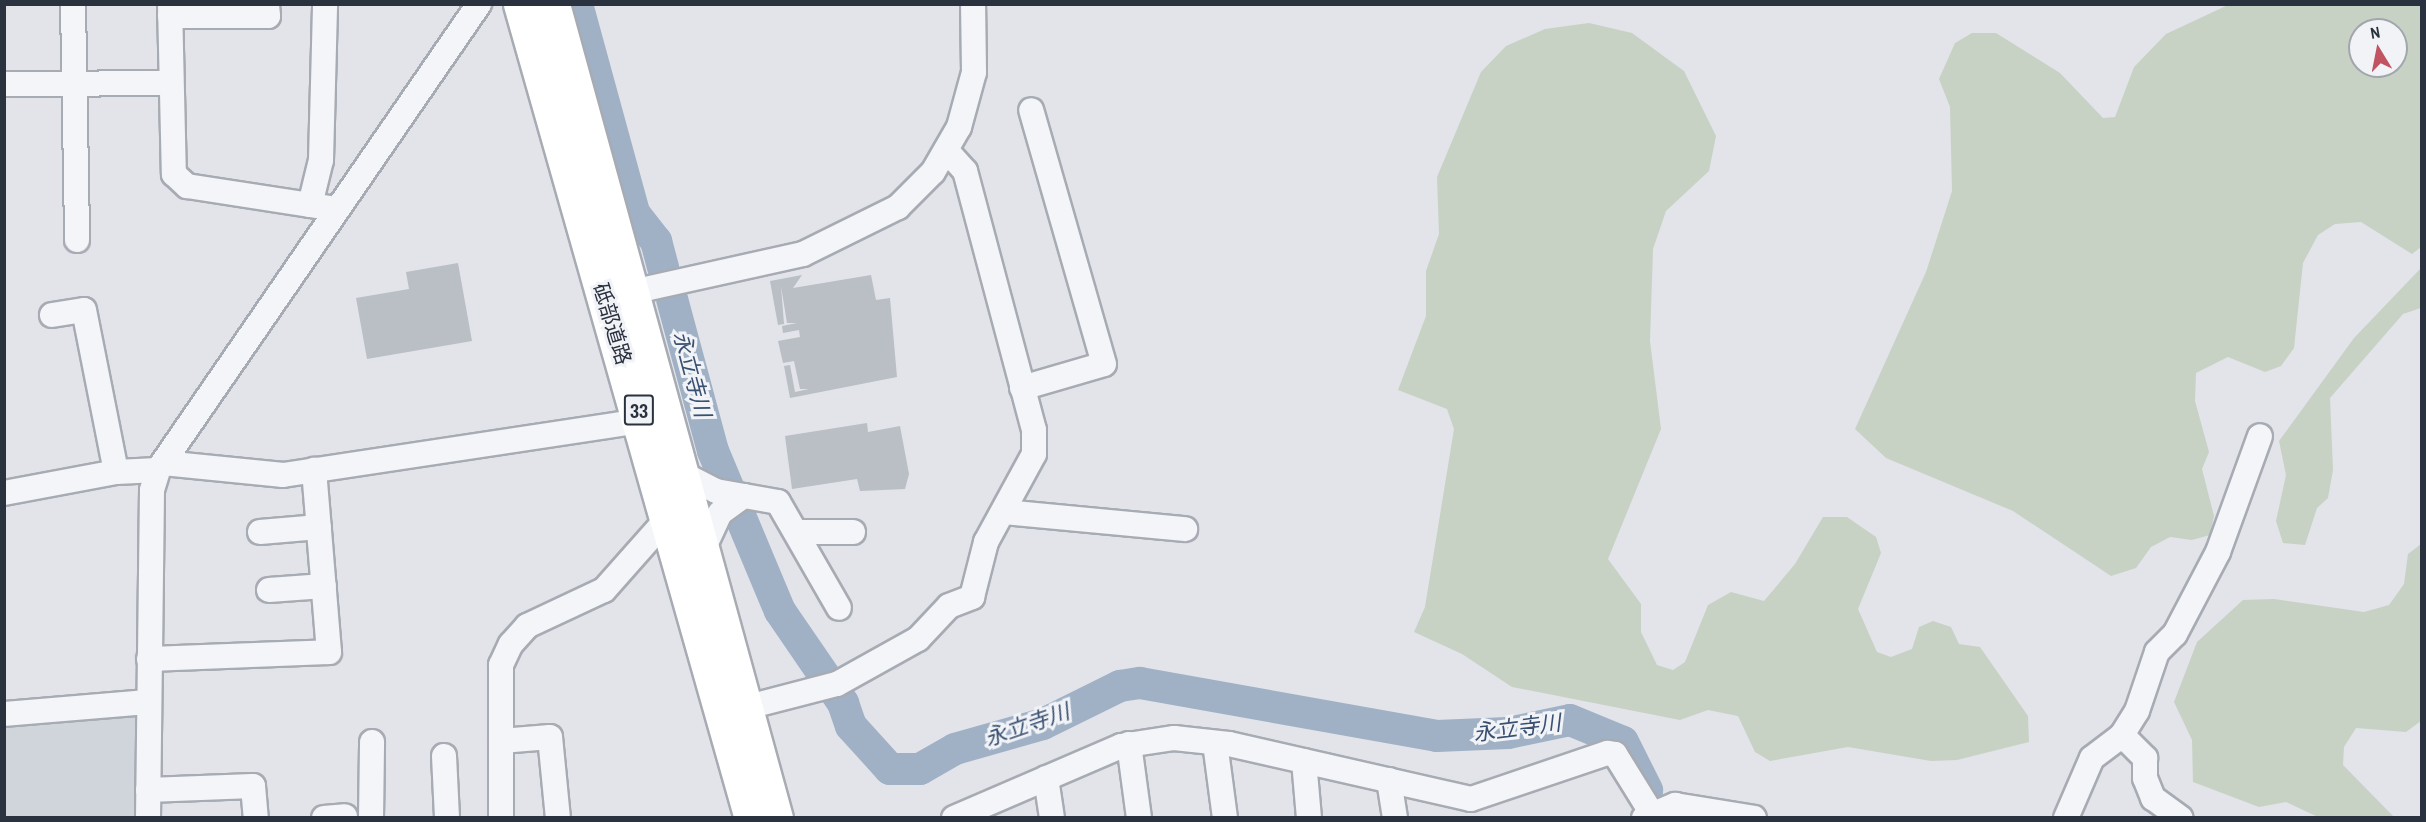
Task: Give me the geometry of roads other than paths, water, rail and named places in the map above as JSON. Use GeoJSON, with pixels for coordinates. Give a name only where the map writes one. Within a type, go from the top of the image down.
{"type":"FeatureCollection","features":[{"type":"Feature","properties":{"kind":"highway","name":"砥部道路"},"geometry":{"type":"LineString","coordinates":[[520,4],[617,295],[653,419],[698,510],[700,554],[776,818]]}},
{"type":"Feature","properties":{"kind":"highway","name":"砥部道路"},"geometry":{"type":"LineString","coordinates":[[553,4],[617,295]]}},
{"type":"Feature","properties":{"kind":"highway","name":"砥部道路"},"geometry":{"type":"LineString","coordinates":[[653,419],[698,510],[752,818]]}},
{"type":"Feature","properties":{"kind":"street"},"geometry":{"type":"LineString","coordinates":[[73,4],[76,240]]}},
{"type":"Feature","properties":{"kind":"street"},"geometry":{"type":"LineString","coordinates":[[267,4],[268,16],[170,10],[174,174],[187,186],[335,209]]}},
{"type":"Feature","properties":{"kind":"street"},"geometry":{"type":"LineString","coordinates":[[310,205],[321,150],[325,4]]}},
{"type":"Feature","properties":{"kind":"street"},"geometry":{"type":"LineString","coordinates":[[148,818],[152,490],[160,466],[335,209],[479,4]]}},
{"type":"Feature","properties":{"kind":"street"},"geometry":{"type":"LineString","coordinates":[[617,295],[803,254],[856,232],[898,207],[933,172],[959,127],[974,72],[973,4]]}},
{"type":"Feature","properties":{"kind":"street"},"geometry":{"type":"LineString","coordinates":[[4,84],[171,83]]}},
{"type":"Feature","properties":{"kind":"street"},"geometry":{"type":"LineString","coordinates":[[1022,388],[1104,364],[1031,110]]}},
{"type":"Feature","properties":{"kind":"street"},"geometry":{"type":"LineString","coordinates":[[744,708],[828,688],[918,639],[949,606],[972,597],[986,542],[1034,454],[1034,430],[965,171],[946,150]]}},
{"type":"Feature","properties":{"kind":"street"},"geometry":{"type":"LineString","coordinates":[[52,315],[84,310],[116,472]]}},
{"type":"Feature","properties":{"kind":"street"},"geometry":{"type":"LineString","coordinates":[[4,493],[160,466],[283,475],[653,419]]}},
{"type":"Feature","properties":{"kind":"street"},"geometry":{"type":"LineString","coordinates":[[2066,818],[2092,758],[2122,735],[2137,711],[2157,652],[2175,634],[2218,552],[2260,436]]}},
{"type":"Feature","properties":{"kind":"street"},"geometry":{"type":"LineString","coordinates":[[149,659],[182,662],[329,652],[314,470]]}},
{"type":"Feature","properties":{"kind":"street"},"geometry":{"type":"LineString","coordinates":[[501,818],[501,665],[511,644],[537,620],[604,590],[698,510],[743,496],[778,502],[839,608]]}},
{"type":"Feature","properties":{"kind":"street"},"geometry":{"type":"LineString","coordinates":[[1004,512],[1185,529]]}},
{"type":"Feature","properties":{"kind":"street"},"geometry":{"type":"LineString","coordinates":[[260,532],[319,527]]}},
{"type":"Feature","properties":{"kind":"street"},"geometry":{"type":"LineString","coordinates":[[797,532],[853,532]]}},
{"type":"Feature","properties":{"kind":"street"},"geometry":{"type":"LineString","coordinates":[[269,590],[324,586]]}},
{"type":"Feature","properties":{"kind":"street"},"geometry":{"type":"LineString","coordinates":[[4,714],[148,702]]}},
{"type":"Feature","properties":{"kind":"street"},"geometry":{"type":"LineString","coordinates":[[2122,735],[2145,758],[2145,778],[2153,798],[2181,818]]}},
{"type":"Feature","properties":{"kind":"street"},"geometry":{"type":"LineString","coordinates":[[501,741],[550,737],[558,818]]}},
{"type":"Feature","properties":{"kind":"street"},"geometry":{"type":"LineString","coordinates":[[962,816],[1129,744],[1174,738],[1215,743],[1389,780],[1468,808],[1607,753],[1615,754],[1657,812],[1754,818]]}},
{"type":"Feature","properties":{"kind":"street"},"geometry":{"type":"LineString","coordinates":[[371,818],[372,742]]}},
{"type":"Feature","properties":{"kind":"street"},"geometry":{"type":"LineString","coordinates":[[1215,743],[1225,818]]}},
{"type":"Feature","properties":{"kind":"street"},"geometry":{"type":"LineString","coordinates":[[1129,744],[1139,818]]}},
{"type":"Feature","properties":{"kind":"street"},"geometry":{"type":"LineString","coordinates":[[444,756],[447,818]]}},
{"type":"Feature","properties":{"kind":"street"},"geometry":{"type":"LineString","coordinates":[[1304,761],[1309,818]]}},
{"type":"Feature","properties":{"kind":"street"},"geometry":{"type":"LineString","coordinates":[[1046,778],[1052,818]]}},
{"type":"Feature","properties":{"kind":"street"},"geometry":{"type":"LineString","coordinates":[[1389,780],[1395,818]]}},
{"type":"Feature","properties":{"kind":"street"},"geometry":{"type":"LineString","coordinates":[[148,790],[253,786],[256,818]]}},
{"type":"Feature","properties":{"kind":"waterway","name":"永立寺川"},"geometry":{"type":"LineString","coordinates":[[577,4],[634,213],[656,241],[663,268]]}},
{"type":"Feature","properties":{"kind":"waterway","name":"永立寺川"},"geometry":{"type":"LineString","coordinates":[[672,299],[713,451],[780,611],[843,703],[851,726],[890,769],[920,769],[955,749],[1043,724],[1120,686],[1140,683],[1437,736],[1508,733],[1570,720],[1623,742],[1647,790]]}}]}
